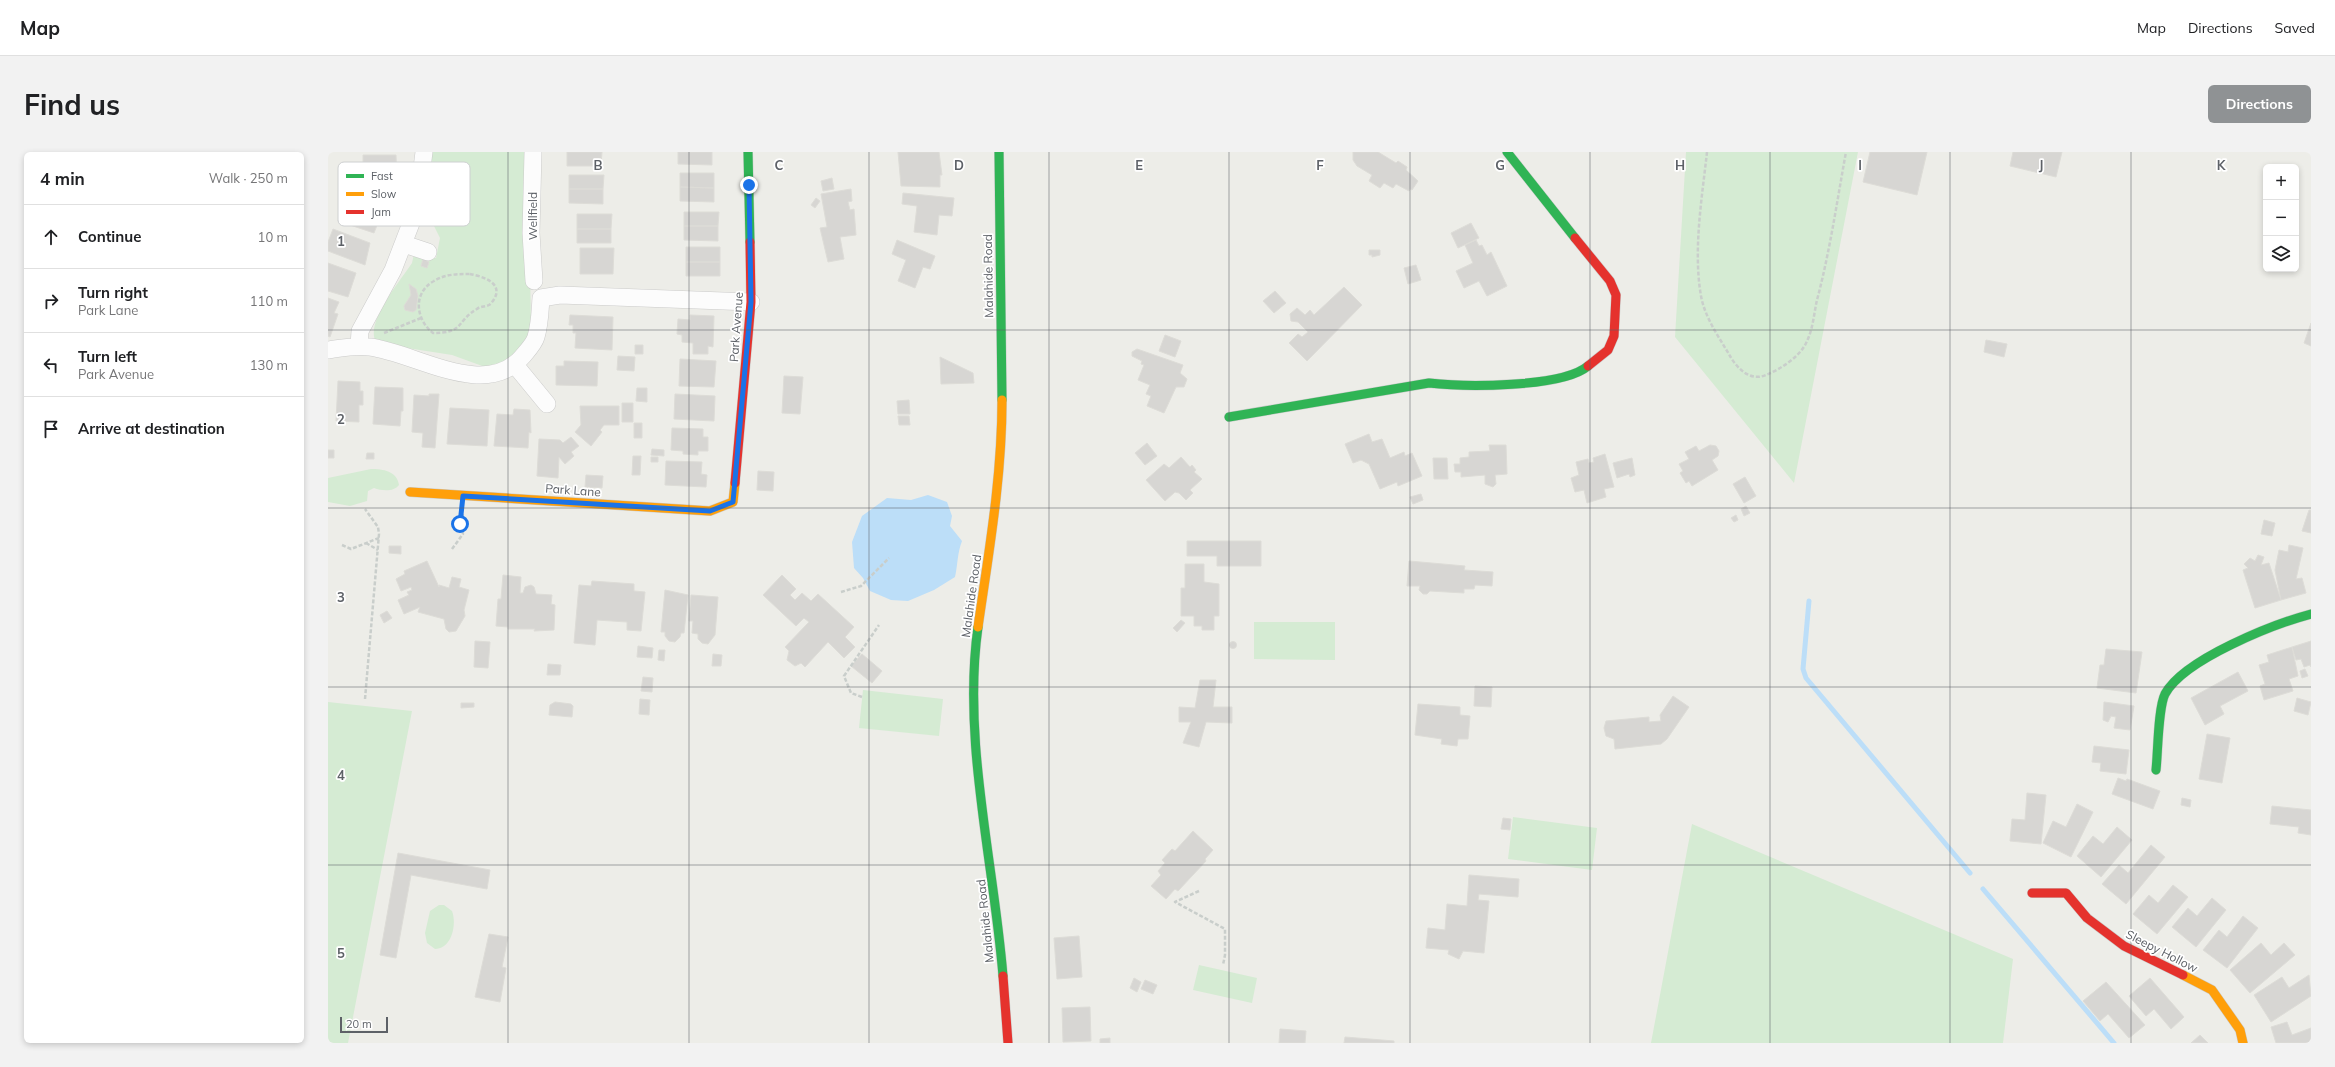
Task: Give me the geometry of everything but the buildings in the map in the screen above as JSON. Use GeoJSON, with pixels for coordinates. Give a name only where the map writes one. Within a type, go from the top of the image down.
{"type":"FeatureCollection","features":[{"type":"Feature","properties":{"kind":"street"},"geometry":{"type":"LineString","coordinates":[[423,162],[424,152]]}},
{"type":"Feature","properties":{"kind":"street","name":"Wellfield"},"geometry":{"type":"LineString","coordinates":[[533,152],[531,233],[534,281]]}},
{"type":"Feature","properties":{"kind":"street","name":"Park Avenue"},"geometry":{"type":"LineString","coordinates":[[733,502],[751,302],[748,152]]}},
{"type":"Feature","properties":{"kind":"street","name":"Malahide Road"},"geometry":{"type":"LineString","coordinates":[[999,152],[1002,444],[997,498],[977,635],[973,697],[975,738],[1001,951],[1008,1043]]}},
{"type":"Feature","properties":{"kind":"street"},"geometry":{"type":"LineString","coordinates":[[1229,417],[1430,383],[1445,385],[1534,383],[1580,373],[1608,350],[1614,336],[1616,295],[1610,281],[1507,152]]}},
{"type":"Feature","properties":{"kind":"street"},"geometry":{"type":"LineString","coordinates":[[359,346],[360,331],[393,270],[410,226]]}},
{"type":"Feature","properties":{"kind":"street"},"geometry":{"type":"LineString","coordinates":[[404,244],[428,252]]}},
{"type":"Feature","properties":{"kind":"street"},"geometry":{"type":"LineString","coordinates":[[328,350],[359,346],[410,356],[448,370],[481,376],[498,374],[515,365],[536,339],[541,298],[560,295],[751,302]]}},
{"type":"Feature","properties":{"kind":"street"},"geometry":{"type":"LineString","coordinates":[[515,365],[547,404]]}},
{"type":"Feature","properties":{"kind":"street","name":"Park Lane"},"geometry":{"type":"LineString","coordinates":[[410,492],[710,511],[733,502]]}},
{"type":"Feature","properties":{"kind":"street"},"geometry":{"type":"LineString","coordinates":[[2156,770],[2164,695],[2184,674],[2241,640],[2287,621],[2311,614]]}},
{"type":"Feature","properties":{"kind":"street","name":"Sleepy Hollow"},"geometry":{"type":"LineString","coordinates":[[2032,893],[2066,893],[2087,918],[2124,946],[2212,990],[2240,1030],[2243,1043]]}},
{"type":"Feature","properties":{"kind":"path"},"geometry":{"type":"LineString","coordinates":[[1707,152],[1702,199],[1699,257],[1702,297],[1712,325],[1736,366],[1750,376],[1764,376],[1777,369],[1795,357],[1807,342],[1824,276],[1846,152]]}},
{"type":"Feature","properties":{"kind":"path"},"geometry":{"type":"LineString","coordinates":[[470,274],[487,279],[494,285],[497,291],[490,304],[477,308],[458,328],[451,332],[433,333],[425,326],[421,318],[419,301],[423,292],[433,281],[451,275],[470,274]]}},
{"type":"Feature","properties":{"kind":"path"},"geometry":{"type":"LineString","coordinates":[[404,326],[421,318]]}},
{"type":"Feature","properties":{"kind":"path"},"geometry":{"type":"LineString","coordinates":[[452,549],[463,534],[460,524],[463,496]]}},
{"type":"Feature","properties":{"kind":"path"},"geometry":{"type":"LineString","coordinates":[[364,699],[379,538],[378,527],[370,518],[365,509]]}},
{"type":"Feature","properties":{"kind":"path"},"geometry":{"type":"LineString","coordinates":[[342,545],[351,549],[379,538]]}},
{"type":"Feature","properties":{"kind":"path"},"geometry":{"type":"LineString","coordinates":[[366,543],[378,550]]}},
{"type":"Feature","properties":{"kind":"path"},"geometry":{"type":"LineString","coordinates":[[841,592],[861,586],[889,558]]}},
{"type":"Feature","properties":{"kind":"path"},"geometry":{"type":"LineString","coordinates":[[862,697],[850,693],[844,676],[846,669],[879,624]]}},
{"type":"Feature","properties":{"kind":"path"},"geometry":{"type":"LineString","coordinates":[[1199,891],[1175,902],[1225,929],[1225,955],[1223,965]]}},
{"type":"Feature","properties":{"kind":"green space"},"geometry":{"type":"Polygon","coordinates":[[[430,152],[528,152],[531,325],[526,342],[512,359],[485,367],[452,355],[407,348],[375,340],[374,332],[380,312],[412,263],[414,254],[436,258],[440,238],[434,226],[470,226],[470,162],[428,162],[430,152]]]}},
{"type":"Feature","properties":{"kind":"green space"},"geometry":{"type":"Polygon","coordinates":[[[1686,152],[1858,152],[1794,483],[1675,337],[1686,152]]]}},
{"type":"Feature","properties":{"kind":"green space"},"geometry":{"type":"Polygon","coordinates":[[[371,469],[385,470],[389,472],[398,480],[399,485],[394,489],[388,490],[374,488],[368,491],[367,501],[350,506],[328,502],[328,478],[371,469]]]}},
{"type":"Feature","properties":{"kind":"green space"},"geometry":{"type":"Polygon","coordinates":[[[1254,622],[1335,622],[1335,660],[1254,659],[1254,622]]]}},
{"type":"Feature","properties":{"kind":"green space"},"geometry":{"type":"Polygon","coordinates":[[[863,690],[943,699],[939,736],[859,728],[863,690]]]}},
{"type":"Feature","properties":{"kind":"green space"},"geometry":{"type":"Polygon","coordinates":[[[328,702],[412,711],[348,1043],[328,1043],[328,702]]]}},
{"type":"Feature","properties":{"kind":"green space"},"geometry":{"type":"Polygon","coordinates":[[[1513,817],[1597,828],[1592,870],[1508,859],[1513,817]]]}},
{"type":"Feature","properties":{"kind":"green space"},"geometry":{"type":"Polygon","coordinates":[[[1692,824],[2013,959],[2003,1043],[1651,1043],[1692,824]]]}},
{"type":"Feature","properties":{"kind":"green space"},"geometry":{"type":"Polygon","coordinates":[[[439,905],[444,905],[452,911],[454,922],[452,935],[446,945],[435,949],[427,943],[425,933],[430,911],[439,905]]]}},
{"type":"Feature","properties":{"kind":"green space"},"geometry":{"type":"Polygon","coordinates":[[[1199,965],[1257,978],[1252,1003],[1193,990],[1199,965]]]}},
{"type":"Feature","properties":{"kind":"water"},"geometry":{"type":"Polygon","coordinates":[[[928,495],[947,502],[952,516],[950,526],[962,541],[959,550],[955,577],[934,590],[908,601],[891,600],[870,591],[863,578],[854,568],[852,542],[862,516],[887,498],[911,500],[928,495]]]}},
{"type":"Feature","properties":{"kind":"waterway"},"geometry":{"type":"LineString","coordinates":[[1809,601],[1803,669],[1806,678],[1970,873]]}},
{"type":"Feature","properties":{"kind":"waterway"},"geometry":{"type":"LineString","coordinates":[[1983,889],[2114,1043]]}},
{"type":"Feature","properties":{"kind":"traffic: fast"},"geometry":{"type":"LineString","coordinates":[[748,152],[750,242]]}},
{"type":"Feature","properties":{"kind":"traffic: fast"},"geometry":{"type":"LineString","coordinates":[[999,152],[1002,400]]}},
{"type":"Feature","properties":{"kind":"traffic: fast"},"geometry":{"type":"LineString","coordinates":[[1507,152],[1575,238]]}},
{"type":"Feature","properties":{"kind":"traffic: fast"},"geometry":{"type":"LineString","coordinates":[[1229,417],[1429,383],[1488,385],[1535,382],[1575,373],[1588,366]]}},
{"type":"Feature","properties":{"kind":"traffic: fast"},"geometry":{"type":"LineString","coordinates":[[2156,770],[2161,709],[2165,694],[2175,681],[2191,668],[2231,645],[2254,634],[2311,614]]}},
{"type":"Feature","properties":{"kind":"traffic: fast"},"geometry":{"type":"LineString","coordinates":[[978,627],[974,670],[974,713],[977,757],[981,802],[999,933],[1003,976]]}},
{"type":"Feature","properties":{"kind":"traffic: slow"},"geometry":{"type":"LineString","coordinates":[[978,627],[997,486],[1000,457],[1002,400]]}},
{"type":"Feature","properties":{"kind":"traffic: slow"},"geometry":{"type":"LineString","coordinates":[[410,492],[710,511],[733,502],[735,483]]}},
{"type":"Feature","properties":{"kind":"traffic: slow"},"geometry":{"type":"LineString","coordinates":[[2183,975],[2212,990],[2240,1030],[2243,1043]]}},
{"type":"Feature","properties":{"kind":"traffic: jam"},"geometry":{"type":"LineString","coordinates":[[1575,238],[1610,281],[1616,295],[1614,336],[1608,350],[1588,366]]}},
{"type":"Feature","properties":{"kind":"traffic: jam"},"geometry":{"type":"LineString","coordinates":[[735,483],[751,302],[750,242]]}},
{"type":"Feature","properties":{"kind":"traffic: jam"},"geometry":{"type":"LineString","coordinates":[[2032,893],[2066,893],[2087,918],[2124,946],[2183,975]]}},
{"type":"Feature","properties":{"kind":"traffic: jam"},"geometry":{"type":"LineString","coordinates":[[1003,976],[1008,1043]]}},
{"type":"Feature","properties":{"kind":"route"},"geometry":{"type":"LineString","coordinates":[[460,524],[463,513],[463,496],[710,511],[733,502],[751,302],[749,185]]}}]}
